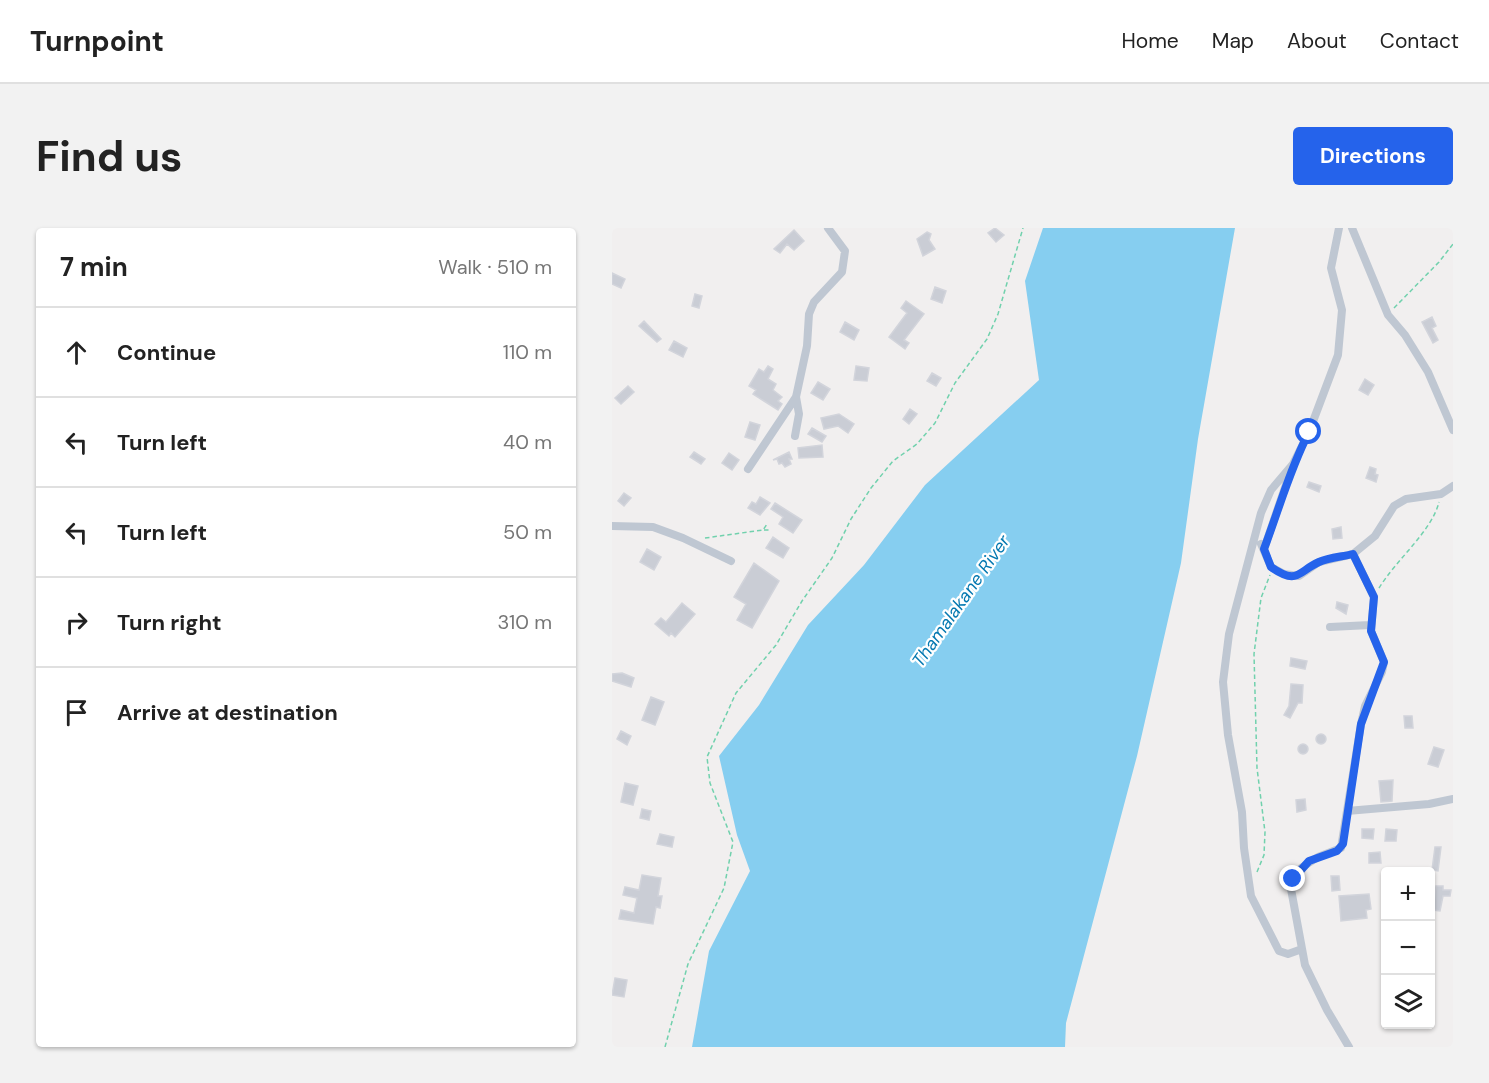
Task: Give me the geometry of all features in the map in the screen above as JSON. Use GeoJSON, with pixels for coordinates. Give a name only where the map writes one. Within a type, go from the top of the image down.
{"type":"FeatureCollection","features":[{"type":"Feature","properties":{"kind":"street"},"geometry":{"type":"LineString","coordinates":[[748,469],[796,397],[807,346],[809,314],[814,302],[842,272],[846,260],[842,246],[828,228]]}},
{"type":"Feature","properties":{"kind":"street"},"geometry":{"type":"LineString","coordinates":[[1302,949],[1288,954],[1279,951],[1257,911],[1249,882],[1242,812],[1228,735],[1223,682],[1229,634],[1265,502],[1293,464],[1309,432],[1338,355],[1342,310],[1331,268],[1339,228]]}},
{"type":"Feature","properties":{"kind":"street"},"geometry":{"type":"LineString","coordinates":[[1352,228],[1388,315],[1405,335],[1428,372],[1453,430]]}},
{"type":"Feature","properties":{"kind":"street"},"geometry":{"type":"LineString","coordinates":[[795,436],[799,414],[796,397]]}},
{"type":"Feature","properties":{"kind":"street"},"geometry":{"type":"LineString","coordinates":[[1264,549],[1282,503],[1293,464]]}},
{"type":"Feature","properties":{"kind":"street"},"geometry":{"type":"LineString","coordinates":[[1256,536],[1271,567],[1289,575],[1299,576],[1319,562],[1353,554],[1375,536],[1394,506],[1406,499],[1441,494],[1453,486]]}},
{"type":"Feature","properties":{"kind":"street"},"geometry":{"type":"LineString","coordinates":[[612,529],[653,527],[730,561]]}},
{"type":"Feature","properties":{"kind":"street"},"geometry":{"type":"LineString","coordinates":[[1349,1047],[1310,976],[1291,900],[1293,879],[1309,861],[1341,848],[1365,706],[1384,668],[1383,656],[1370,625],[1374,597],[1353,554]]}},
{"type":"Feature","properties":{"kind":"street"},"geometry":{"type":"LineString","coordinates":[[1329,627],[1370,625]]}},
{"type":"Feature","properties":{"kind":"street"},"geometry":{"type":"LineString","coordinates":[[1347,811],[1429,804],[1453,799]]}},
{"type":"Feature","properties":{"kind":"path"},"geometry":{"type":"LineString","coordinates":[[665,1047],[688,964],[724,888],[733,842],[710,783],[707,757],[736,693],[776,645],[802,601],[832,558],[851,519],[871,489],[893,461],[917,444],[935,423],[955,383],[987,339],[999,314],[1023,228]]}},
{"type":"Feature","properties":{"kind":"path"},"geometry":{"type":"LineString","coordinates":[[1388,315],[1453,244]]}},
{"type":"Feature","properties":{"kind":"path"},"geometry":{"type":"LineString","coordinates":[[1374,597],[1406,551],[1424,532],[1437,511],[1441,494]]}},
{"type":"Feature","properties":{"kind":"path"},"geometry":{"type":"LineString","coordinates":[[763,530],[767,524]]}},
{"type":"Feature","properties":{"kind":"path"},"geometry":{"type":"LineString","coordinates":[[689,541],[771,530]]}},
{"type":"Feature","properties":{"kind":"path"},"geometry":{"type":"LineString","coordinates":[[1249,882],[1259,869],[1264,855],[1264,832],[1257,768],[1254,654],[1262,598],[1271,567]]}},
{"type":"Feature","properties":{"kind":"water","name":"Thamalakane River"},"geometry":{"type":"Polygon","coordinates":[[[1043,228],[1235,228],[1198,439],[1181,563],[1137,756],[1066,1023],[1065,1047],[692,1047],[709,951],[750,871],[737,835],[719,756],[759,705],[808,625],[864,565],[925,485],[1039,380],[1025,281],[1043,228]]]}},
{"type":"Feature","properties":{"kind":"building"},"geometry":{"type":"Polygon","coordinates":[[[995,228],[1004,235],[996,242],[988,233],[995,228]]]}},
{"type":"Feature","properties":{"kind":"building"},"geometry":{"type":"Polygon","coordinates":[[[794,230],[804,241],[794,250],[787,244],[780,253],[774,249],[794,230]]]}},
{"type":"Feature","properties":{"kind":"building"},"geometry":{"type":"Polygon","coordinates":[[[927,232],[931,234],[929,240],[935,249],[923,256],[917,239],[927,232]]]}},
{"type":"Feature","properties":{"kind":"building"},"geometry":{"type":"Polygon","coordinates":[[[612,273],[625,279],[621,288],[612,284],[612,273]]]}},
{"type":"Feature","properties":{"kind":"building"},"geometry":{"type":"Polygon","coordinates":[[[935,287],[946,291],[942,303],[931,299],[935,287]]]}},
{"type":"Feature","properties":{"kind":"building"},"geometry":{"type":"Polygon","coordinates":[[[695,294],[702,296],[699,308],[692,306],[695,294]]]}},
{"type":"Feature","properties":{"kind":"building"},"geometry":{"type":"Polygon","coordinates":[[[906,301],[924,314],[904,340],[909,343],[905,349],[889,337],[907,313],[901,308],[906,301]]]}},
{"type":"Feature","properties":{"kind":"building"},"geometry":{"type":"Polygon","coordinates":[[[1432,317],[1436,326],[1432,328],[1438,340],[1433,343],[1422,322],[1432,317]]]}},
{"type":"Feature","properties":{"kind":"building"},"geometry":{"type":"Polygon","coordinates":[[[644,321],[661,339],[657,342],[639,326],[644,321]]]}},
{"type":"Feature","properties":{"kind":"building"},"geometry":{"type":"Polygon","coordinates":[[[845,322],[859,330],[854,340],[840,332],[845,322]]]}},
{"type":"Feature","properties":{"kind":"building"},"geometry":{"type":"Polygon","coordinates":[[[674,341],[687,348],[683,357],[669,350],[674,341]]]}},
{"type":"Feature","properties":{"kind":"building"},"geometry":{"type":"Polygon","coordinates":[[[768,366],[773,369],[768,379],[776,384],[773,390],[782,397],[778,401],[782,404],[778,410],[753,394],[756,390],[749,386],[759,369],[764,372],[768,366]]]}},
{"type":"Feature","properties":{"kind":"building"},"geometry":{"type":"Polygon","coordinates":[[[856,366],[869,368],[867,381],[854,380],[856,366]]]}},
{"type":"Feature","properties":{"kind":"building"},"geometry":{"type":"Polygon","coordinates":[[[932,373],[941,378],[936,386],[927,381],[932,373]]]}},
{"type":"Feature","properties":{"kind":"building"},"geometry":{"type":"Polygon","coordinates":[[[1365,379],[1374,385],[1368,395],[1359,390],[1365,379]]]}},
{"type":"Feature","properties":{"kind":"building"},"geometry":{"type":"Polygon","coordinates":[[[818,382],[830,389],[823,400],[811,393],[818,382]]]}},
{"type":"Feature","properties":{"kind":"building"},"geometry":{"type":"Polygon","coordinates":[[[628,386],[634,392],[621,404],[615,398],[628,386]]]}},
{"type":"Feature","properties":{"kind":"building"},"geometry":{"type":"Polygon","coordinates":[[[910,409],[917,414],[909,424],[903,419],[910,409]]]}},
{"type":"Feature","properties":{"kind":"building"},"geometry":{"type":"Polygon","coordinates":[[[839,414],[854,424],[848,433],[838,426],[824,429],[821,418],[839,414]]]}},
{"type":"Feature","properties":{"kind":"building"},"geometry":{"type":"Polygon","coordinates":[[[750,422],[760,425],[755,440],[745,437],[750,422]]]}},
{"type":"Feature","properties":{"kind":"building"},"geometry":{"type":"Polygon","coordinates":[[[812,428],[826,436],[822,442],[808,434],[812,428]]]}},
{"type":"Feature","properties":{"kind":"building"},"geometry":{"type":"Polygon","coordinates":[[[822,445],[823,457],[799,458],[798,448],[822,445]]]}},
{"type":"Feature","properties":{"kind":"building"},"geometry":{"type":"Polygon","coordinates":[[[694,452],[705,459],[701,464],[690,457],[694,452]]]}},
{"type":"Feature","properties":{"kind":"building"},"geometry":{"type":"Polygon","coordinates":[[[789,452],[792,459],[789,459],[791,464],[785,467],[782,463],[779,464],[777,459],[773,460],[789,452]]]}},
{"type":"Feature","properties":{"kind":"building"},"geometry":{"type":"Polygon","coordinates":[[[729,453],[739,460],[732,470],[722,463],[729,453]]]}},
{"type":"Feature","properties":{"kind":"building"},"geometry":{"type":"Polygon","coordinates":[[[1370,467],[1376,469],[1375,474],[1378,475],[1376,482],[1366,478],[1370,467]]]}},
{"type":"Feature","properties":{"kind":"building"},"geometry":{"type":"Polygon","coordinates":[[[1309,482],[1321,486],[1319,492],[1307,487],[1309,482]]]}},
{"type":"Feature","properties":{"kind":"building"},"geometry":{"type":"Polygon","coordinates":[[[624,493],[631,498],[624,506],[618,501],[624,493]]]}},
{"type":"Feature","properties":{"kind":"building"},"geometry":{"type":"Polygon","coordinates":[[[760,497],[770,503],[760,515],[748,508],[752,502],[756,504],[760,497]]]}},
{"type":"Feature","properties":{"kind":"building"},"geometry":{"type":"Polygon","coordinates":[[[775,503],[802,520],[793,533],[779,524],[783,517],[771,509],[775,503]]]}},
{"type":"Feature","properties":{"kind":"building"},"geometry":{"type":"Polygon","coordinates":[[[1341,527],[1342,538],[1333,539],[1332,529],[1341,527]]]}},
{"type":"Feature","properties":{"kind":"building"},"geometry":{"type":"Polygon","coordinates":[[[773,537],[789,548],[783,558],[766,548],[773,537]]]}},
{"type":"Feature","properties":{"kind":"building"},"geometry":{"type":"Polygon","coordinates":[[[647,549],[661,557],[654,570],[640,562],[647,549]]]}},
{"type":"Feature","properties":{"kind":"building"},"geometry":{"type":"Polygon","coordinates":[[[754,563],[779,581],[752,628],[737,620],[746,604],[734,597],[754,563]]]}},
{"type":"Feature","properties":{"kind":"building"},"geometry":{"type":"Polygon","coordinates":[[[1337,602],[1348,605],[1346,614],[1336,608],[1337,602]]]}},
{"type":"Feature","properties":{"kind":"building"},"geometry":{"type":"Polygon","coordinates":[[[682,603],[695,614],[675,637],[671,633],[669,636],[655,624],[661,618],[666,622],[682,603]]]}},
{"type":"Feature","properties":{"kind":"building"},"geometry":{"type":"Polygon","coordinates":[[[1291,658],[1307,661],[1305,669],[1290,666],[1291,658]]]}},
{"type":"Feature","properties":{"kind":"building"},"geometry":{"type":"Polygon","coordinates":[[[622,673],[634,678],[631,687],[612,681],[612,674],[622,673]]]}},
{"type":"Feature","properties":{"kind":"building"},"geometry":{"type":"Polygon","coordinates":[[[1291,684],[1303,685],[1302,703],[1298,703],[1290,718],[1284,715],[1289,706],[1291,684]]]}},
{"type":"Feature","properties":{"kind":"building"},"geometry":{"type":"Polygon","coordinates":[[[651,697],[664,702],[655,725],[642,720],[651,697]]]}},
{"type":"Feature","properties":{"kind":"building"},"geometry":{"type":"Polygon","coordinates":[[[1404,716],[1412,716],[1413,728],[1405,728],[1404,716]]]}},
{"type":"Feature","properties":{"kind":"building"},"geometry":{"type":"Polygon","coordinates":[[[621,731],[631,736],[627,745],[617,739],[621,731]]]}},
{"type":"Feature","properties":{"kind":"building"},"geometry":{"type":"Polygon","coordinates":[[[1321,734],[1325,735],[1325,743],[1321,744],[1317,743],[1316,739],[1317,735],[1321,734]]]}},
{"type":"Feature","properties":{"kind":"building"},"geometry":{"type":"Polygon","coordinates":[[[1303,744],[1307,745],[1307,753],[1303,754],[1299,753],[1298,749],[1299,745],[1303,744]]]}},
{"type":"Feature","properties":{"kind":"building"},"geometry":{"type":"Polygon","coordinates":[[[1434,747],[1444,750],[1438,767],[1428,764],[1434,747]]]}},
{"type":"Feature","properties":{"kind":"building"},"geometry":{"type":"Polygon","coordinates":[[[1393,780],[1392,801],[1381,802],[1379,781],[1393,780]]]}},
{"type":"Feature","properties":{"kind":"building"},"geometry":{"type":"Polygon","coordinates":[[[625,783],[638,786],[633,805],[621,802],[625,783]]]}},
{"type":"Feature","properties":{"kind":"building"},"geometry":{"type":"Polygon","coordinates":[[[1305,799],[1306,810],[1297,812],[1296,800],[1305,799]]]}},
{"type":"Feature","properties":{"kind":"building"},"geometry":{"type":"Polygon","coordinates":[[[642,809],[651,811],[649,820],[640,818],[642,809]]]}},
{"type":"Feature","properties":{"kind":"building"},"geometry":{"type":"Polygon","coordinates":[[[1362,829],[1374,829],[1373,839],[1362,838],[1362,829]]]}},
{"type":"Feature","properties":{"kind":"building"},"geometry":{"type":"Polygon","coordinates":[[[1386,829],[1397,830],[1396,841],[1385,841],[1386,829]]]}},
{"type":"Feature","properties":{"kind":"building"},"geometry":{"type":"Polygon","coordinates":[[[660,834],[674,837],[672,847],[657,844],[660,834]]]}},
{"type":"Feature","properties":{"kind":"building"},"geometry":{"type":"Polygon","coordinates":[[[1435,847],[1441,847],[1438,871],[1432,867],[1435,847]]]}},
{"type":"Feature","properties":{"kind":"building"},"geometry":{"type":"Polygon","coordinates":[[[1380,852],[1381,863],[1369,863],[1369,853],[1380,852]]]}},
{"type":"Feature","properties":{"kind":"building"},"geometry":{"type":"Polygon","coordinates":[[[642,875],[661,878],[658,896],[662,896],[660,908],[656,907],[653,924],[619,919],[621,910],[634,913],[637,898],[623,895],[625,887],[639,890],[642,875]]]}},
{"type":"Feature","properties":{"kind":"building"},"geometry":{"type":"Polygon","coordinates":[[[1331,876],[1339,876],[1340,890],[1332,891],[1331,876]]]}},
{"type":"Feature","properties":{"kind":"building"},"geometry":{"type":"Polygon","coordinates":[[[1436,886],[1443,886],[1443,890],[1451,890],[1450,896],[1443,896],[1440,911],[1435,910],[1436,886]]]}},
{"type":"Feature","properties":{"kind":"building"},"geometry":{"type":"Polygon","coordinates":[[[1369,894],[1371,909],[1366,910],[1367,918],[1341,921],[1339,896],[1369,894]]]}},
{"type":"Feature","properties":{"kind":"building"},"geometry":{"type":"Polygon","coordinates":[[[615,978],[627,980],[624,997],[612,995],[615,978]]]}},
{"type":"Feature","properties":{"kind":"route"},"geometry":{"type":"LineString","coordinates":[[1293,879],[1300,868],[1309,861],[1337,851],[1343,844],[1353,767],[1365,706],[1384,668],[1383,656],[1370,625],[1374,597],[1353,554],[1319,562],[1302,575],[1295,576],[1284,574],[1271,567],[1264,549],[1282,503],[1293,464],[1309,432]]}}]}
